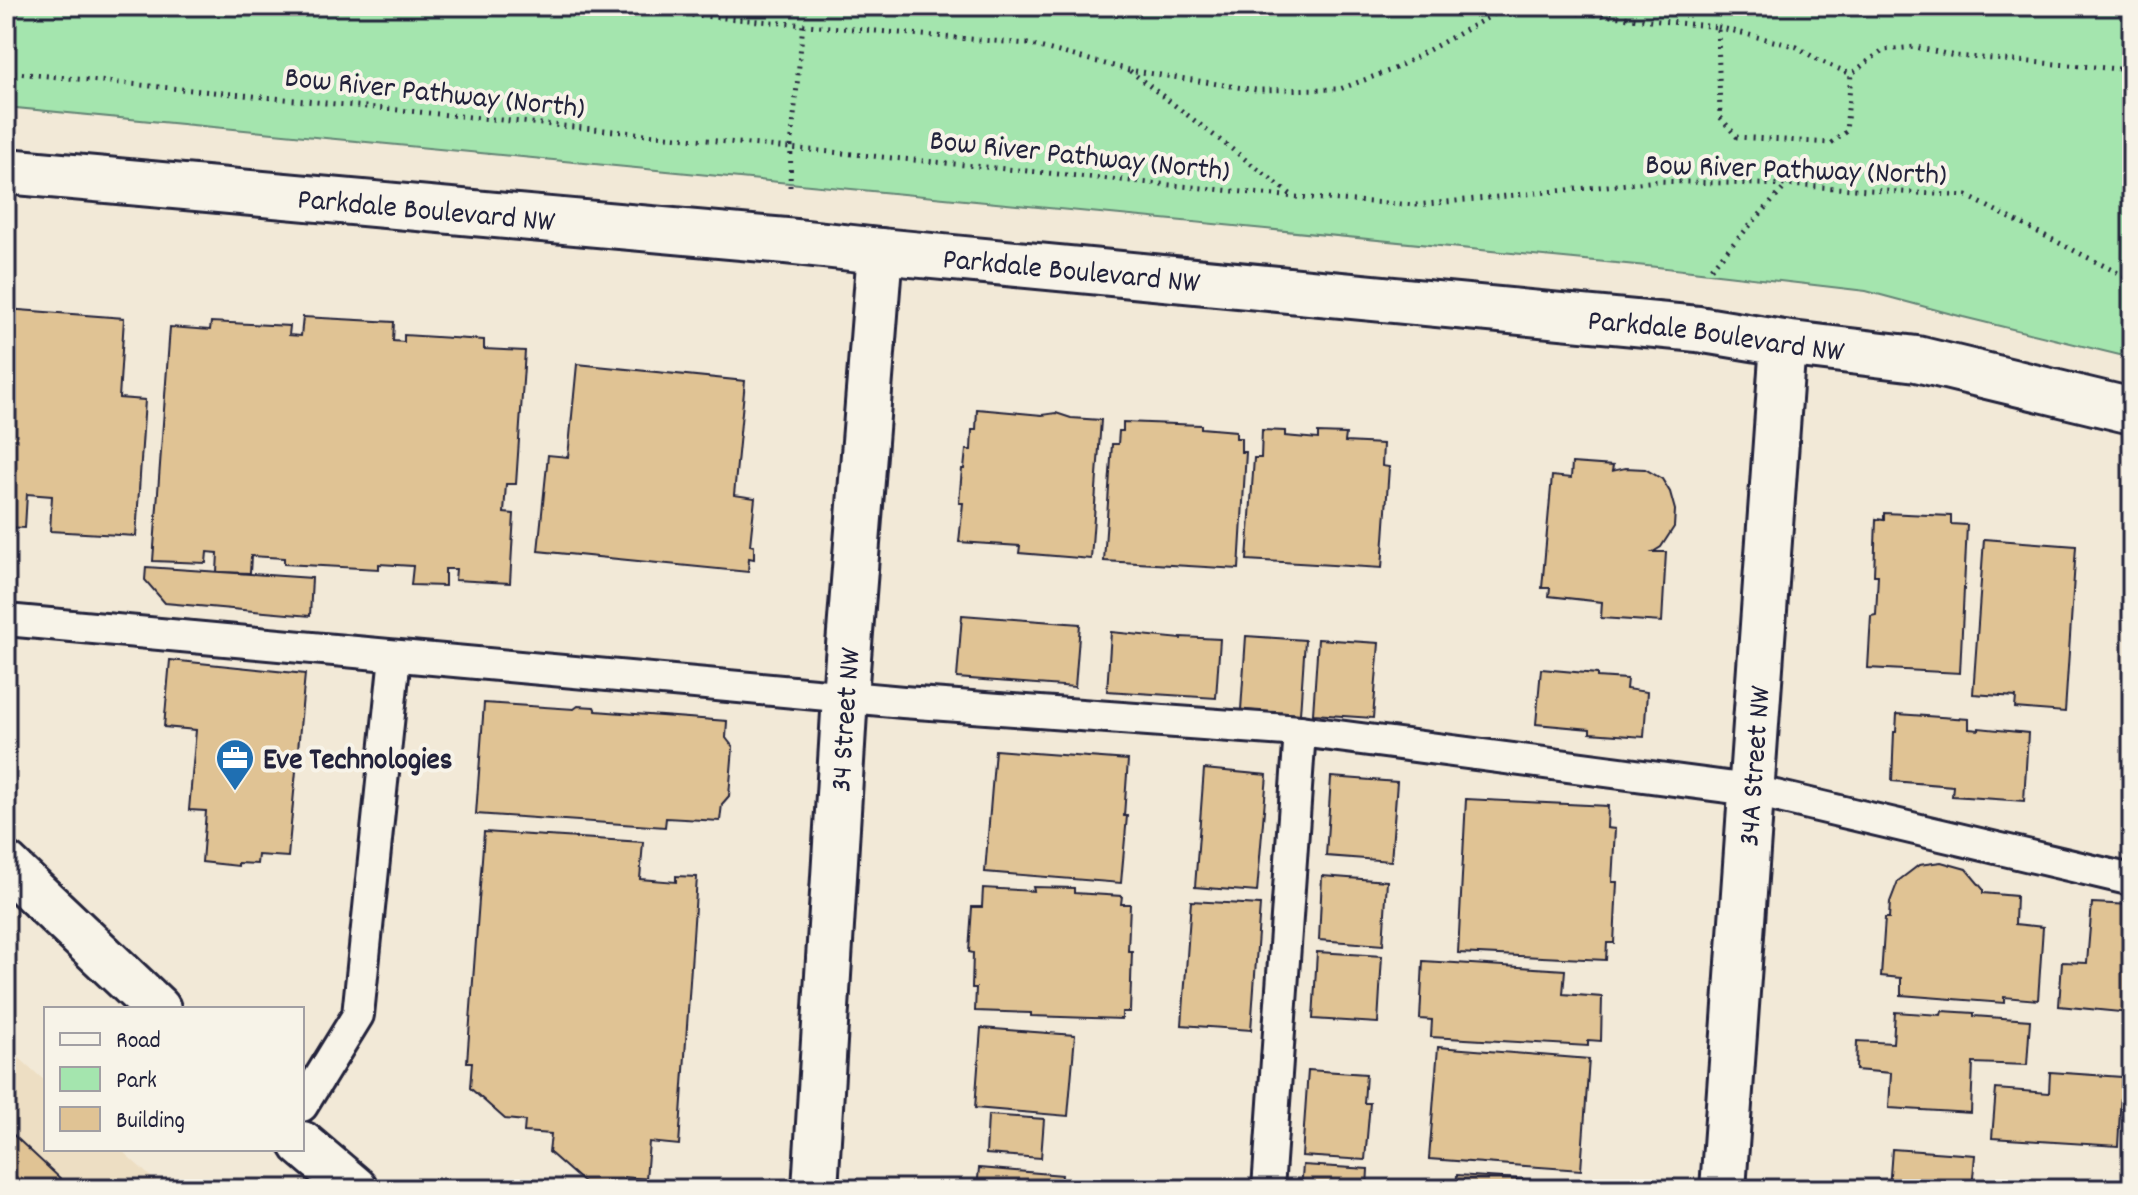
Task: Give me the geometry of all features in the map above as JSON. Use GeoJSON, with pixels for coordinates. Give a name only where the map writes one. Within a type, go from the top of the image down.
{"type":"FeatureCollection","features":[{"type":"Feature","properties":{"kind":"street","name":"Parkdale Boulevard NW"},"geometry":{"type":"LineString","coordinates":[[6,171],[770,239],[1698,329],[1917,359],[2132,411]]}},
{"type":"Feature","properties":{"kind":"street","name":"34 Street NW"},"geometry":{"type":"LineString","coordinates":[[815,1189],[845,696],[880,251]]}},
{"type":"Feature","properties":{"kind":"street","name":"34A Street NW"},"geometry":{"type":"LineString","coordinates":[[1723,1189],[1783,343]]}},
{"type":"Feature","properties":{"kind":"street"},"geometry":{"type":"LineString","coordinates":[[6,865],[156,1007]]}},
{"type":"Feature","properties":{"kind":"street"},"geometry":{"type":"LineString","coordinates":[[304,1146],[355,1189]]}},
{"type":"Feature","properties":{"kind":"lane"},"geometry":{"type":"LineString","coordinates":[[6,620],[845,696],[1300,731],[1750,790],[2132,880]]}},
{"type":"Feature","properties":{"kind":"lane"},"geometry":{"type":"LineString","coordinates":[[304,1103],[358,1015],[395,656]]}},
{"type":"Feature","properties":{"kind":"lane"},"geometry":{"type":"LineString","coordinates":[[1268,1189],[1300,731]]}},
{"type":"Feature","properties":{"kind":"path"},"geometry":{"type":"LineString","coordinates":[[556,6],[1028,44],[1129,70],[1256,90],[1340,89],[1394,69],[1511,6],[1718,27],[1797,47],[1851,74]]}},
{"type":"Feature","properties":{"kind":"path"},"geometry":{"type":"LineString","coordinates":[[790,188],[803,24]]}},
{"type":"Feature","properties":{"kind":"path"},"geometry":{"type":"LineString","coordinates":[[1718,27],[1720,117],[1737,137],[1831,143],[1846,132],[1851,74],[1883,50],[1916,47],[1955,56],[2132,70]]}},
{"type":"Feature","properties":{"kind":"path"},"geometry":{"type":"LineString","coordinates":[[1129,70],[1295,197]]}},
{"type":"Feature","properties":{"kind":"path","name":"Bow River Pathway (North)"},"geometry":{"type":"LineString","coordinates":[[6,72],[1295,197],[1416,205],[1658,181],[1967,196],[2132,280]]}},
{"type":"Feature","properties":{"kind":"path"},"geometry":{"type":"LineString","coordinates":[[1711,268],[1787,185]]}},
{"type":"Feature","properties":{"kind":"shaded area"},"geometry":{"type":"Polygon","coordinates":[[[6,1046],[44,1080],[44,1151],[122,1151],[164,1189],[6,1189],[6,1046]]]}},
{"type":"Feature","properties":{"kind":"green space"},"geometry":{"type":"Polygon","coordinates":[[[6,6],[2132,6],[2132,358],[1866,291],[1657,267],[6,107],[6,6]]]}},
{"type":"Feature","properties":{"kind":"building"},"geometry":{"type":"Polygon","coordinates":[[[6,309],[124,318],[119,398],[145,400],[136,536],[50,531],[52,496],[27,494],[25,528],[6,527],[6,309]]]}},
{"type":"Feature","properties":{"kind":"building"},"geometry":{"type":"Polygon","coordinates":[[[303,317],[394,322],[393,341],[404,342],[404,335],[484,340],[484,349],[525,351],[516,484],[506,484],[504,513],[514,514],[510,583],[455,580],[456,569],[445,569],[445,586],[411,585],[413,566],[379,564],[379,569],[284,564],[284,558],[251,556],[250,573],[217,572],[218,553],[207,552],[206,563],[153,561],[170,327],[210,330],[211,322],[290,326],[289,335],[301,336],[303,317]]]}},
{"type":"Feature","properties":{"kind":"building"},"geometry":{"type":"Polygon","coordinates":[[[577,364],[745,381],[734,495],[755,498],[750,545],[754,546],[754,559],[749,558],[748,572],[538,551],[548,455],[568,457],[577,364]]]}},
{"type":"Feature","properties":{"kind":"building"},"geometry":{"type":"Polygon","coordinates":[[[977,409],[1042,415],[1056,413],[1071,418],[1101,420],[1091,559],[1019,553],[1020,546],[959,542],[962,469],[966,450],[971,450],[972,430],[976,430],[977,409]]]}},
{"type":"Feature","properties":{"kind":"building"},"geometry":{"type":"Polygon","coordinates":[[[1123,422],[1201,425],[1201,428],[1236,431],[1236,438],[1241,438],[1241,452],[1246,452],[1239,569],[1104,561],[1112,444],[1118,444],[1123,422]]]}},
{"type":"Feature","properties":{"kind":"building"},"geometry":{"type":"Polygon","coordinates":[[[1262,430],[1285,431],[1285,436],[1318,439],[1318,433],[1346,434],[1345,442],[1383,444],[1382,466],[1389,467],[1382,568],[1247,560],[1254,458],[1261,458],[1262,430]]]}},
{"type":"Feature","properties":{"kind":"building"},"geometry":{"type":"Polygon","coordinates":[[[1572,463],[1613,466],[1612,471],[1645,469],[1662,479],[1670,492],[1675,510],[1674,527],[1661,547],[1653,552],[1666,552],[1662,622],[1601,618],[1602,602],[1549,596],[1550,588],[1542,588],[1552,476],[1571,478],[1572,463]]]}},
{"type":"Feature","properties":{"kind":"building"},"geometry":{"type":"Polygon","coordinates":[[[1884,513],[1951,516],[1951,524],[1967,525],[1960,673],[1868,668],[1871,616],[1876,615],[1876,519],[1884,520],[1884,513]]]}},
{"type":"Feature","properties":{"kind":"building"},"geometry":{"type":"Polygon","coordinates":[[[1984,539],[2076,546],[2065,712],[2015,708],[2016,697],[1973,694],[1984,539]]]}},
{"type":"Feature","properties":{"kind":"building"},"geometry":{"type":"Polygon","coordinates":[[[146,567],[312,578],[310,616],[165,603],[145,580],[146,567]]]}},
{"type":"Feature","properties":{"kind":"building"},"geometry":{"type":"Polygon","coordinates":[[[962,615],[1080,624],[1075,687],[957,678],[962,615]]]}},
{"type":"Feature","properties":{"kind":"building"},"geometry":{"type":"Polygon","coordinates":[[[1111,632],[1181,639],[1220,639],[1216,698],[1107,691],[1111,632]]]}},
{"type":"Feature","properties":{"kind":"building"},"geometry":{"type":"Polygon","coordinates":[[[1246,636],[1305,640],[1300,714],[1241,710],[1246,636]]]}},
{"type":"Feature","properties":{"kind":"building"},"geometry":{"type":"Polygon","coordinates":[[[1318,639],[1379,643],[1373,718],[1313,714],[1318,639]]]}},
{"type":"Feature","properties":{"kind":"building"},"geometry":{"type":"Polygon","coordinates":[[[170,660],[305,674],[288,857],[258,855],[257,864],[238,863],[238,866],[202,862],[206,811],[189,810],[196,730],[164,727],[170,660]]]}},
{"type":"Feature","properties":{"kind":"building"},"geometry":{"type":"Polygon","coordinates":[[[1541,669],[1627,679],[1626,689],[1647,692],[1644,737],[1590,733],[1590,729],[1536,724],[1541,669]]]}},
{"type":"Feature","properties":{"kind":"building"},"geometry":{"type":"Polygon","coordinates":[[[484,703],[574,709],[578,706],[594,707],[596,711],[727,721],[726,738],[733,747],[729,796],[722,804],[720,821],[666,818],[665,827],[476,814],[484,703]]]}},
{"type":"Feature","properties":{"kind":"building"},"geometry":{"type":"Polygon","coordinates":[[[1897,714],[1969,719],[1969,729],[2028,733],[2024,801],[1952,796],[1953,786],[1892,781],[1897,714]]]}},
{"type":"Feature","properties":{"kind":"building"},"geometry":{"type":"Polygon","coordinates":[[[995,750],[1128,760],[1121,883],[985,872],[995,750]]]}},
{"type":"Feature","properties":{"kind":"building"},"geometry":{"type":"Polygon","coordinates":[[[1204,769],[1267,775],[1257,892],[1195,887],[1204,769]]]}},
{"type":"Feature","properties":{"kind":"building"},"geometry":{"type":"Polygon","coordinates":[[[1331,777],[1397,782],[1391,861],[1326,856],[1331,777]]]}},
{"type":"Feature","properties":{"kind":"building"},"geometry":{"type":"Polygon","coordinates":[[[1466,799],[1608,806],[1607,828],[1615,829],[1612,882],[1617,882],[1614,943],[1607,943],[1606,960],[1458,953],[1466,799]]]}},
{"type":"Feature","properties":{"kind":"building"},"geometry":{"type":"Polygon","coordinates":[[[484,832],[643,842],[640,879],[676,882],[676,876],[697,877],[679,1145],[649,1142],[646,1179],[624,1177],[623,1189],[591,1189],[549,1152],[551,1134],[524,1132],[525,1121],[505,1119],[470,1088],[472,1062],[467,1062],[484,832]]]}},
{"type":"Feature","properties":{"kind":"building"},"geometry":{"type":"Polygon","coordinates":[[[1941,862],[1966,869],[1983,893],[2016,896],[2015,924],[2043,927],[2038,1000],[2004,997],[2004,1003],[1901,995],[1901,978],[1881,976],[1885,918],[1889,918],[1890,902],[1898,881],[1919,865],[1941,862]]]}},
{"type":"Feature","properties":{"kind":"building"},"geometry":{"type":"Polygon","coordinates":[[[1322,876],[1387,881],[1383,945],[1319,940],[1322,876]]]}},
{"type":"Feature","properties":{"kind":"building"},"geometry":{"type":"Polygon","coordinates":[[[1033,887],[1074,888],[1074,893],[1122,896],[1121,904],[1130,904],[1130,1012],[1122,1012],[1122,1019],[975,1011],[973,953],[969,952],[972,907],[982,907],[983,888],[1034,891],[1033,887]]]}},
{"type":"Feature","properties":{"kind":"building"},"geometry":{"type":"Polygon","coordinates":[[[1191,901],[1260,905],[1251,1030],[1182,1025],[1191,901]]]}},
{"type":"Feature","properties":{"kind":"building"},"geometry":{"type":"Polygon","coordinates":[[[2092,903],[2132,905],[2130,1013],[2059,1006],[2062,962],[2087,963],[2092,903]]]}},
{"type":"Feature","properties":{"kind":"building"},"geometry":{"type":"Polygon","coordinates":[[[1317,952],[1382,956],[1378,1023],[1313,1019],[1317,952]]]}},
{"type":"Feature","properties":{"kind":"building"},"geometry":{"type":"Polygon","coordinates":[[[1423,961],[1565,970],[1563,994],[1602,997],[1601,1041],[1588,1040],[1588,1046],[1431,1037],[1432,1020],[1420,1019],[1423,961]]]}},
{"type":"Feature","properties":{"kind":"building"},"geometry":{"type":"Polygon","coordinates":[[[1942,1011],[2030,1020],[2027,1065],[1973,1063],[1971,1113],[1889,1108],[1891,1073],[1856,1070],[1857,1041],[1893,1043],[1895,1012],[1941,1015],[1942,1011]]]}},
{"type":"Feature","properties":{"kind":"building"},"geometry":{"type":"Polygon","coordinates":[[[981,1028],[1075,1035],[1068,1116],[975,1108],[981,1028]]]}},
{"type":"Feature","properties":{"kind":"building"},"geometry":{"type":"Polygon","coordinates":[[[1438,1047],[1589,1059],[1581,1170],[1429,1159],[1438,1047]]]}},
{"type":"Feature","properties":{"kind":"building"},"geometry":{"type":"Polygon","coordinates":[[[1308,1070],[1366,1074],[1364,1103],[1370,1103],[1365,1160],[1302,1156],[1308,1070]]]}},
{"type":"Feature","properties":{"kind":"building"},"geometry":{"type":"Polygon","coordinates":[[[2050,1072],[2122,1077],[2118,1146],[1992,1138],[1996,1089],[2049,1093],[2050,1072]]]}},
{"type":"Feature","properties":{"kind":"building"},"geometry":{"type":"Polygon","coordinates":[[[988,1115],[1044,1119],[1041,1158],[986,1154],[988,1115]]]}},
{"type":"Feature","properties":{"kind":"building"},"geometry":{"type":"Polygon","coordinates":[[[6,1128],[62,1180],[54,1189],[6,1189],[6,1128]]]}},
{"type":"Feature","properties":{"kind":"building"},"geometry":{"type":"Polygon","coordinates":[[[1892,1149],[1975,1155],[1972,1189],[1889,1189],[1892,1149]]]}},
{"type":"Feature","properties":{"kind":"building"},"geometry":{"type":"Polygon","coordinates":[[[1303,1165],[1368,1169],[1367,1189],[1301,1189],[1303,1165]]]}},
{"type":"Feature","properties":{"kind":"building"},"geometry":{"type":"Polygon","coordinates":[[[979,1168],[1062,1175],[1060,1189],[977,1189],[979,1168]]]}},
{"type":"Feature","properties":{"kind":"building"},"geometry":{"type":"Polygon","coordinates":[[[1457,1175],[1588,1184],[1588,1189],[1456,1189],[1457,1175]]]}},
{"type":"Feature","properties":{"kind":"place","name":"Eve Technologies"},"geometry":{"type":"Point","coordinates":[235,792]}}]}
